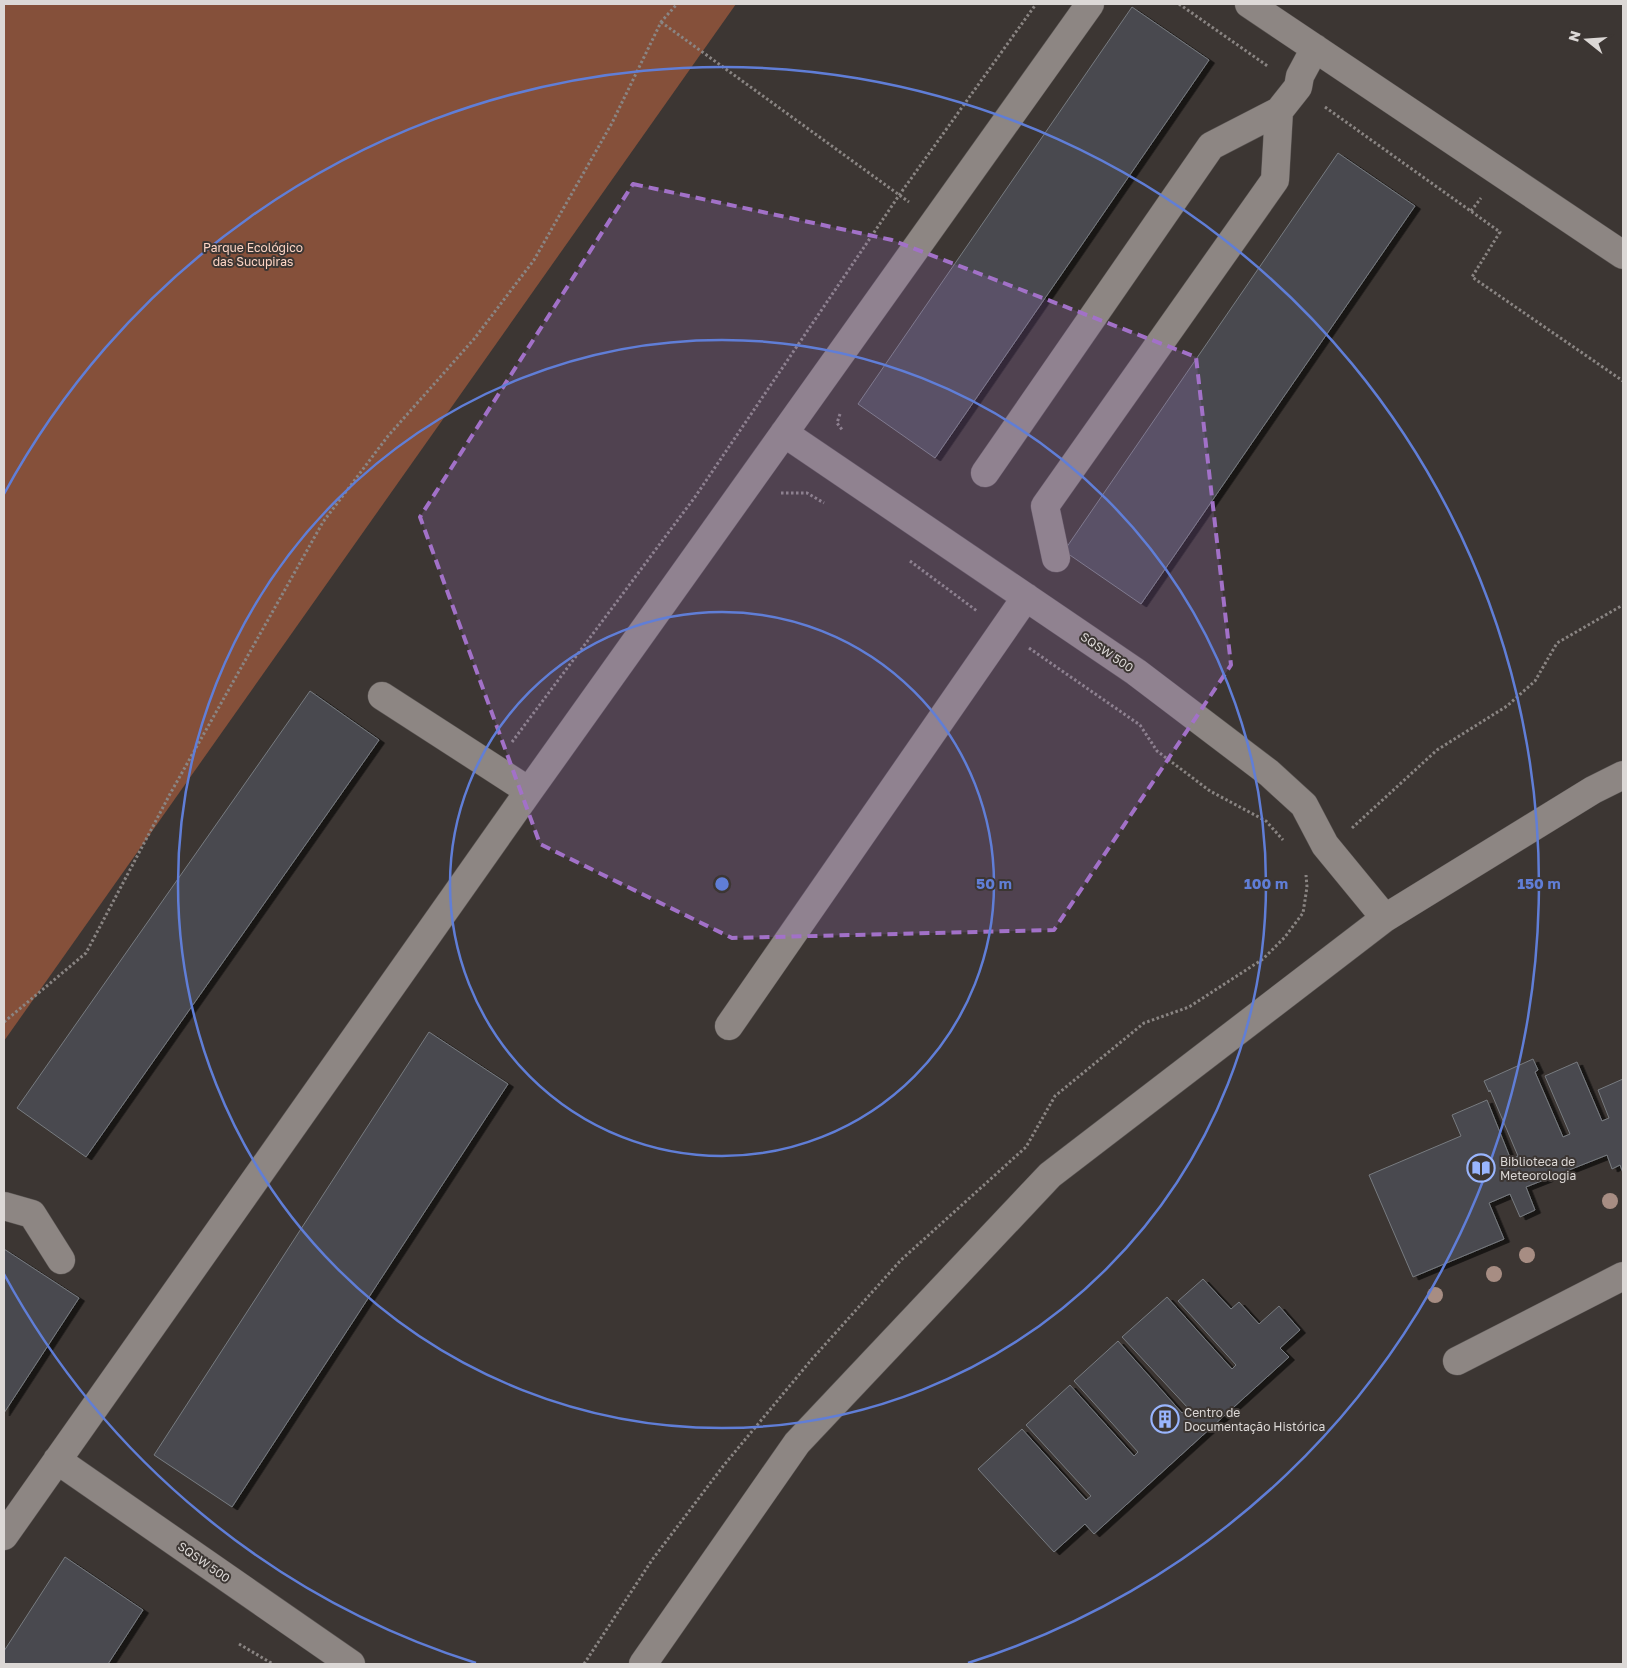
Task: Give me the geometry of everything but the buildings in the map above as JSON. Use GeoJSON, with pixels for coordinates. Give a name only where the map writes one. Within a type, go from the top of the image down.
{"type":"FeatureCollection","features":[{"type":"Feature","properties":{"kind":"street"},"geometry":{"type":"LineString","coordinates":[[4,1536],[529,791],[1090,4]]}},
{"type":"Feature","properties":{"kind":"street"},"geometry":{"type":"LineString","coordinates":[[1249,4],[1623,255]]}},
{"type":"Feature","properties":{"kind":"street"},"geometry":{"type":"LineString","coordinates":[[985,473],[1211,146],[1279,111],[1298,87],[1300,76],[1315,48]]}},
{"type":"Feature","properties":{"kind":"street"},"geometry":{"type":"LineString","coordinates":[[1056,558],[1045,506],[1275,180],[1279,111]]}},
{"type":"Feature","properties":{"kind":"street","name":"SQSW 500"},"geometry":{"type":"LineString","coordinates":[[784,434],[1136,672],[1269,773],[1304,805],[1325,845],[1385,918]]}},
{"type":"Feature","properties":{"kind":"street"},"geometry":{"type":"LineString","coordinates":[[729,1026],[1026,597]]}},
{"type":"Feature","properties":{"kind":"street"},"geometry":{"type":"LineString","coordinates":[[382,696],[529,791]]}},
{"type":"Feature","properties":{"kind":"street"},"geometry":{"type":"LineString","coordinates":[[643,1664],[797,1443],[1050,1175],[1385,918],[1593,790],[1623,775]]}},
{"type":"Feature","properties":{"kind":"street"},"geometry":{"type":"LineString","coordinates":[[4,1206],[32,1214],[61,1260]]}},
{"type":"Feature","properties":{"kind":"street"},"geometry":{"type":"LineString","coordinates":[[1457,1361],[1623,1276]]}},
{"type":"Feature","properties":{"kind":"street","name":"SQSW 500"},"geometry":{"type":"LineString","coordinates":[[57,1460],[351,1664]]}},
{"type":"Feature","properties":{"kind":"path"},"geometry":{"type":"LineString","coordinates":[[4,1022],[86,954],[170,794],[323,522],[388,436],[474,339],[534,260],[612,123],[661,22],[677,4]]}},
{"type":"Feature","properties":{"kind":"path"},"geometry":{"type":"LineString","coordinates":[[492,768],[695,497],[900,194],[1036,4]]}},
{"type":"Feature","properties":{"kind":"path"},"geometry":{"type":"LineString","coordinates":[[1179,4],[1500,232],[1472,277],[1623,380]]}},
{"type":"Feature","properties":{"kind":"path"},"geometry":{"type":"LineString","coordinates":[[661,22],[900,194],[935,222]]}},
{"type":"Feature","properties":{"kind":"path"},"geometry":{"type":"LineString","coordinates":[[906,558],[1003,630],[1140,725],[1157,751],[1210,790],[1266,821],[1286,843]]}},
{"type":"Feature","properties":{"kind":"path"},"geometry":{"type":"LineString","coordinates":[[1346,833],[1438,750],[1507,706],[1535,681],[1556,643],[1623,605]]}},
{"type":"Feature","properties":{"kind":"path"},"geometry":{"type":"LineString","coordinates":[[584,1664],[652,1560],[724,1466],[812,1359],[894,1268],[1026,1147],[1055,1096],[1144,1023],[1189,1007],[1263,959],[1285,937],[1303,913],[1307,887],[1305,871]]}},
{"type":"Feature","properties":{"kind":"path"},"geometry":{"type":"LineString","coordinates":[[239,1644],[273,1664]]}},
{"type":"Feature","properties":{"kind":"highlighted area"},"geometry":{"type":"Polygon","coordinates":[[[633,184],[892,240],[1196,357],[1231,665],[1054,930],[732,938],[540,844],[420,517],[633,184]]]}},
{"type":"Feature","properties":{"kind":"green space","name":"Parque Ecológico das Sucupiras"},"geometry":{"type":"Polygon","coordinates":[[[4,4],[736,4],[4,1041],[4,4]]]}},
{"type":"Feature","properties":{"kind":"place","name":"Biblioteca de Meteorologia"},"geometry":{"type":"Point","coordinates":[1481,1168]}},
{"type":"Feature","properties":{"kind":"place","name":"Centro de Documentação Histórica"},"geometry":{"type":"Point","coordinates":[1165,1419]}}]}
